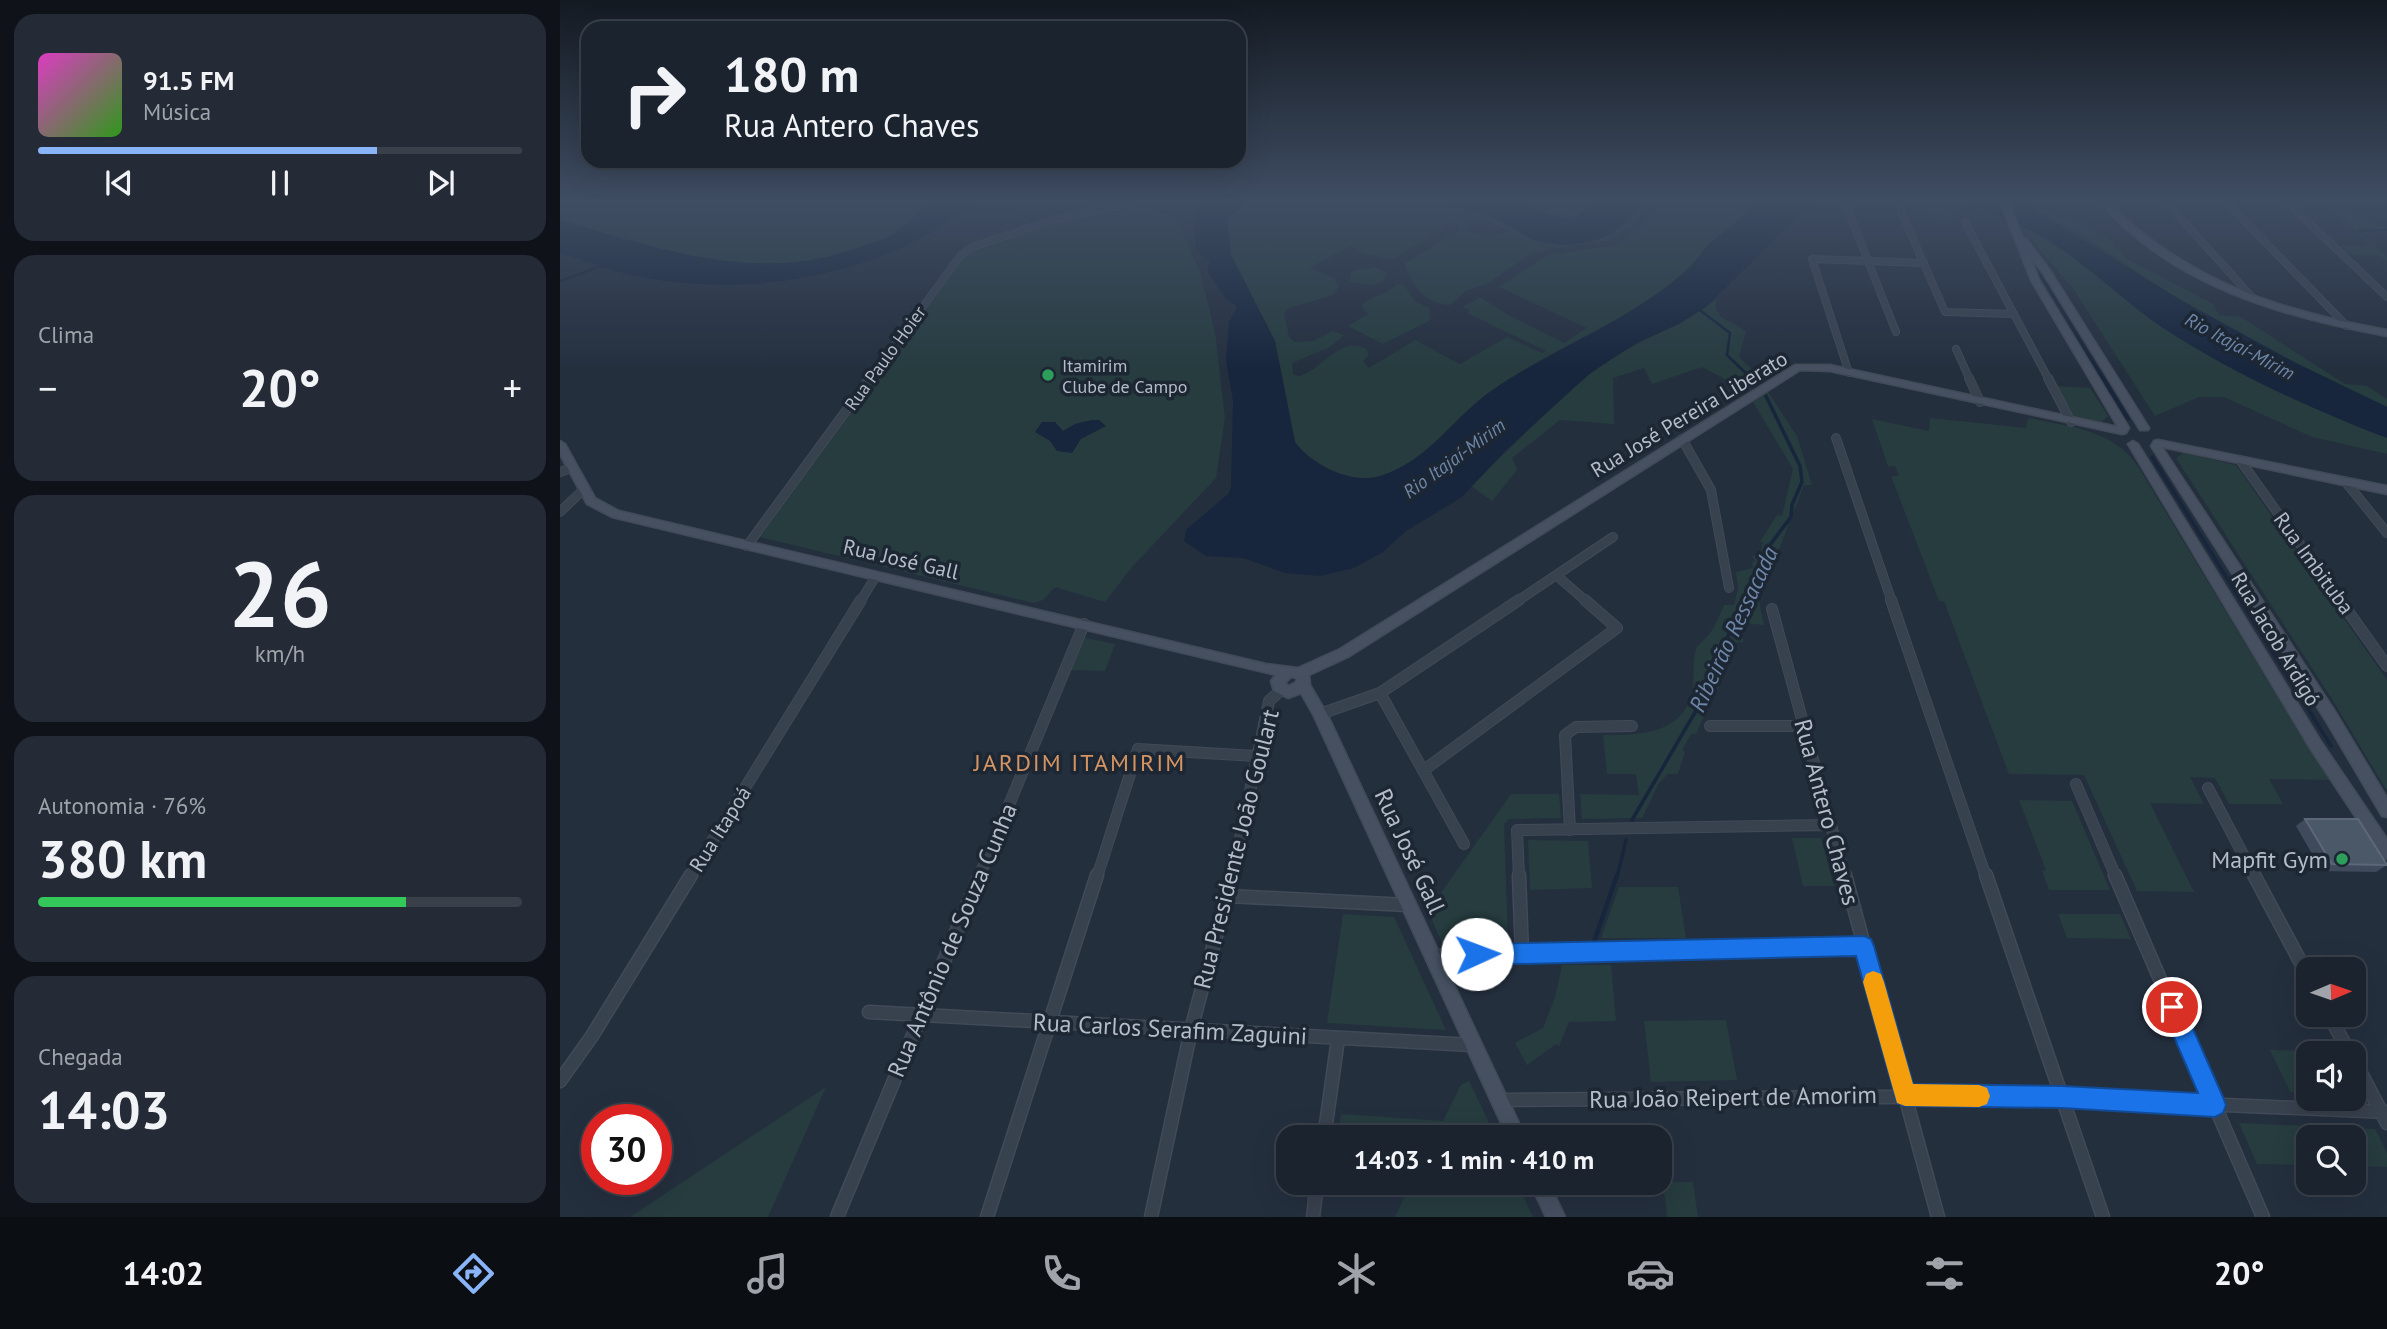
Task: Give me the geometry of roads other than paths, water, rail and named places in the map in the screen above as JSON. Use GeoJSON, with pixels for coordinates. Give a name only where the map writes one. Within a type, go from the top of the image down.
{"type":"FeatureCollection","features":[{"type":"Feature","properties":{"kind":"main road","name":"Rua Jacob Ardigó"},"geometry":{"type":"LineString","coordinates":[[2026,258],[2035,280],[2126,435],[2315,744],[2387,852]]}},
{"type":"Feature","properties":{"kind":"main road","name":"Rua Jacob Ardigó"},"geometry":{"type":"LineString","coordinates":[[2036,258],[2144,428]]}},
{"type":"Feature","properties":{"kind":"main road"},"geometry":{"type":"LineString","coordinates":[[2171,258],[2201,275],[2250,295],[2347,326],[2387,333]]}},
{"type":"Feature","properties":{"kind":"main road","name":"Rua José Pereira Liberato"},"geometry":{"type":"LineString","coordinates":[[1293,682],[1798,368],[1821,367],[2126,435]]}},
{"type":"Feature","properties":{"kind":"main road"},"geometry":{"type":"LineString","coordinates":[[2126,435],[2144,428],[2157,442]]}},
{"type":"Feature","properties":{"kind":"main road"},"geometry":{"type":"LineString","coordinates":[[2126,435],[2387,490]]}},
{"type":"Feature","properties":{"kind":"main road","name":"Rua Jacob Ardigó"},"geometry":{"type":"LineString","coordinates":[[2157,442],[2332,717],[2387,811]]}},
{"type":"Feature","properties":{"kind":"main road","name":"Rua José Gall"},"geometry":{"type":"LineString","coordinates":[[560,444],[565,470],[591,501],[616,514],[1266,669],[1293,682],[1316,707],[1511,1125]]}},
{"type":"Feature","properties":{"kind":"main road"},"geometry":{"type":"LineString","coordinates":[[1545,1195],[1556,1217]]}},
{"type":"Feature","properties":{"kind":"street","name":"Rua Paulo Hoier"},"geometry":{"type":"LineString","coordinates":[[747,546],[959,258]]}},
{"type":"Feature","properties":{"kind":"street"},"geometry":{"type":"LineString","coordinates":[[1867,258],[1896,332]]}},
{"type":"Feature","properties":{"kind":"street"},"geometry":{"type":"LineString","coordinates":[[1922,258],[1945,312],[2014,314]]}},
{"type":"Feature","properties":{"kind":"street"},"geometry":{"type":"LineString","coordinates":[[1984,258],[2071,422]]}},
{"type":"Feature","properties":{"kind":"street"},"geometry":{"type":"LineString","coordinates":[[2216,258],[2250,295]]}},
{"type":"Feature","properties":{"kind":"street"},"geometry":{"type":"LineString","coordinates":[[2280,258],[2347,326]]}},
{"type":"Feature","properties":{"kind":"street"},"geometry":{"type":"LineString","coordinates":[[2346,258],[2387,297]]}},
{"type":"Feature","properties":{"kind":"street"},"geometry":{"type":"LineString","coordinates":[[1849,373],[1812,259],[1924,263]]}},
{"type":"Feature","properties":{"kind":"street"},"geometry":{"type":"LineString","coordinates":[[1956,349],[1979,402]]}},
{"type":"Feature","properties":{"kind":"street"},"geometry":{"type":"LineString","coordinates":[[1836,438],[2103,1217]]}},
{"type":"Feature","properties":{"kind":"street"},"geometry":{"type":"LineString","coordinates":[[1682,439],[1711,490],[1729,588]]}},
{"type":"Feature","properties":{"kind":"street","name":"Rua Imbituba"},"geometry":{"type":"LineString","coordinates":[[2241,460],[2387,666]]}},
{"type":"Feature","properties":{"kind":"street"},"geometry":{"type":"LineString","coordinates":[[2346,481],[2387,533]]}},
{"type":"Feature","properties":{"kind":"street"},"geometry":{"type":"LineString","coordinates":[[560,512],[583,490]]}},
{"type":"Feature","properties":{"kind":"street"},"geometry":{"type":"LineString","coordinates":[[1316,707],[1380,693],[1613,537]]}},
{"type":"Feature","properties":{"kind":"street"},"geometry":{"type":"LineString","coordinates":[[1424,770],[1618,628],[1556,575]]}},
{"type":"Feature","properties":{"kind":"street","name":"Rua Itapoá"},"geometry":{"type":"LineString","coordinates":[[560,1081],[599,1024],[876,576]]}},
{"type":"Feature","properties":{"kind":"street","name":"Rua Antero Chaves"},"geometry":{"type":"LineString","coordinates":[[1772,609],[1937,1217]]}},
{"type":"Feature","properties":{"kind":"street","name":"Rua Antônio de Souza Cunha"},"geometry":{"type":"LineString","coordinates":[[837,1217],[1084,624]]}},
{"type":"Feature","properties":{"kind":"street","name":"Rua Presidente João Goulart"},"geometry":{"type":"LineString","coordinates":[[1151,1217],[1191,1030],[1228,896],[1269,701],[1293,682]]}},
{"type":"Feature","properties":{"kind":"street"},"geometry":{"type":"LineString","coordinates":[[1380,693],[1464,844]]}},
{"type":"Feature","properties":{"kind":"street"},"geometry":{"type":"LineString","coordinates":[[1570,830],[1565,735],[1576,727],[1632,726]]}},
{"type":"Feature","properties":{"kind":"street"},"geometry":{"type":"LineString","coordinates":[[1710,726],[1804,726]]}},
{"type":"Feature","properties":{"kind":"street"},"geometry":{"type":"LineString","coordinates":[[987,1217],[1138,749],[1256,756]]}},
{"type":"Feature","properties":{"kind":"street"},"geometry":{"type":"LineString","coordinates":[[2076,785],[2263,1217]]}},
{"type":"Feature","properties":{"kind":"street"},"geometry":{"type":"LineString","coordinates":[[2208,788],[2298,957]]}},
{"type":"Feature","properties":{"kind":"street"},"geometry":{"type":"LineString","coordinates":[[1522,953],[1517,830],[1830,825]]}},
{"type":"Feature","properties":{"kind":"street"},"geometry":{"type":"LineString","coordinates":[[1228,896],[1407,905]]}},
{"type":"Feature","properties":{"kind":"street"},"geometry":{"type":"LineString","coordinates":[[1432,956],[1864,946]]}},
{"type":"Feature","properties":{"kind":"street","name":"Rua Carlos Serafim Zaguini"},"geometry":{"type":"LineString","coordinates":[[869,1012],[1472,1045]]}},
{"type":"Feature","properties":{"kind":"street"},"geometry":{"type":"LineString","coordinates":[[1326,1125],[1338,1039]]}},
{"type":"Feature","properties":{"kind":"street"},"geometry":{"type":"LineString","coordinates":[[2366,1082],[2385,1116]]}},
{"type":"Feature","properties":{"kind":"street","name":"Rua João Reipert de Amorim"},"geometry":{"type":"LineString","coordinates":[[1499,1100],[1905,1095],[2062,1097],[2385,1116]]}},
{"type":"Feature","properties":{"kind":"street"},"geometry":{"type":"LineString","coordinates":[[1312,1217],[1315,1195]]}},
{"type":"Feature","properties":{"kind":"water"},"geometry":{"type":"Polygon","coordinates":[[[574,258],[703,258],[746,263],[784,263],[822,258],[875,258],[813,276],[767,283],[721,285],[676,282],[623,273],[574,258]]]}},
{"type":"Feature","properties":{"kind":"water","name":"Rio Itajaí-Mirim"},"geometry":{"type":"Polygon","coordinates":[[[1205,258],[1232,258],[1275,341],[1295,442],[1311,458],[1333,471],[1357,478],[1369,478],[1397,469],[1412,460],[1494,389],[1644,303],[1689,268],[1698,258],[1756,258],[1706,307],[1679,324],[1638,342],[1589,374],[1505,451],[1462,497],[1406,531],[1383,552],[1354,568],[1320,576],[1285,573],[1243,558],[1206,556],[1184,541],[1186,530],[1229,493],[1231,487],[1233,401],[1226,360],[1229,322],[1237,307],[1225,298],[1207,271],[1210,262],[1205,258]]]}},
{"type":"Feature","properties":{"kind":"water","name":"Rio Itajaí-Mirim"},"geometry":{"type":"Polygon","coordinates":[[[2074,258],[2112,258],[2179,299],[2294,362],[2387,407],[2387,438],[2301,402],[2216,360],[2150,319],[2074,258]]]}},
{"type":"Feature","properties":{"kind":"water"},"geometry":{"type":"Polygon","coordinates":[[[1099,420],[1106,426],[1081,439],[1072,453],[1057,451],[1050,441],[1035,432],[1042,422],[1055,422],[1063,431],[1075,424],[1099,420]]]}},
{"type":"Feature","properties":{"kind":"waterway"},"geometry":{"type":"LineString","coordinates":[[560,281],[604,265]]}},
{"type":"Feature","properties":{"kind":"waterway"},"geometry":{"type":"LineString","coordinates":[[2040,274],[2104,380]]}},
{"type":"Feature","properties":{"kind":"waterway","name":"Ribeirão Ressacada"},"geometry":{"type":"LineString","coordinates":[[1697,308],[1730,333],[1727,355],[1753,380]]}},
{"type":"Feature","properties":{"kind":"waterway"},"geometry":{"type":"LineString","coordinates":[[2103,378],[2128,419]]}},
{"type":"Feature","properties":{"kind":"waterway","name":"Ribeirão Ressacada"},"geometry":{"type":"LineString","coordinates":[[1753,380],[1757,384]]}},
{"type":"Feature","properties":{"kind":"waterway","name":"Ribeirão Ressacada"},"geometry":{"type":"LineString","coordinates":[[1632,820],[1697,709],[1763,554],[1791,517],[1792,505],[1802,482],[1800,466],[1766,396]]}},
{"type":"Feature","properties":{"kind":"waterway"},"geometry":{"type":"LineString","coordinates":[[2152,457],[2331,746]]}},
{"type":"Feature","properties":{"kind":"waterway","name":"Ribeirão Ressacada"},"geometry":{"type":"LineString","coordinates":[[1617,877],[1626,840]]}},
{"type":"Feature","properties":{"kind":"waterway","name":"Ribeirão Ressacada"},"geometry":{"type":"LineString","coordinates":[[1594,942],[1617,875]]}},
{"type":"Feature","properties":{"kind":"place","name":"Itamirim Clube de Campo"},"geometry":{"type":"Point","coordinates":[1048,375]}},
{"type":"Feature","properties":{"kind":"place","name":"Mapfit Gym"},"geometry":{"type":"Point","coordinates":[2342,859]}},
{"type":"Feature","properties":{"kind":"district","name":"JARDIM ITAMIRIM"},"geometry":{"type":"Point","coordinates":[1080,762]}}]}
